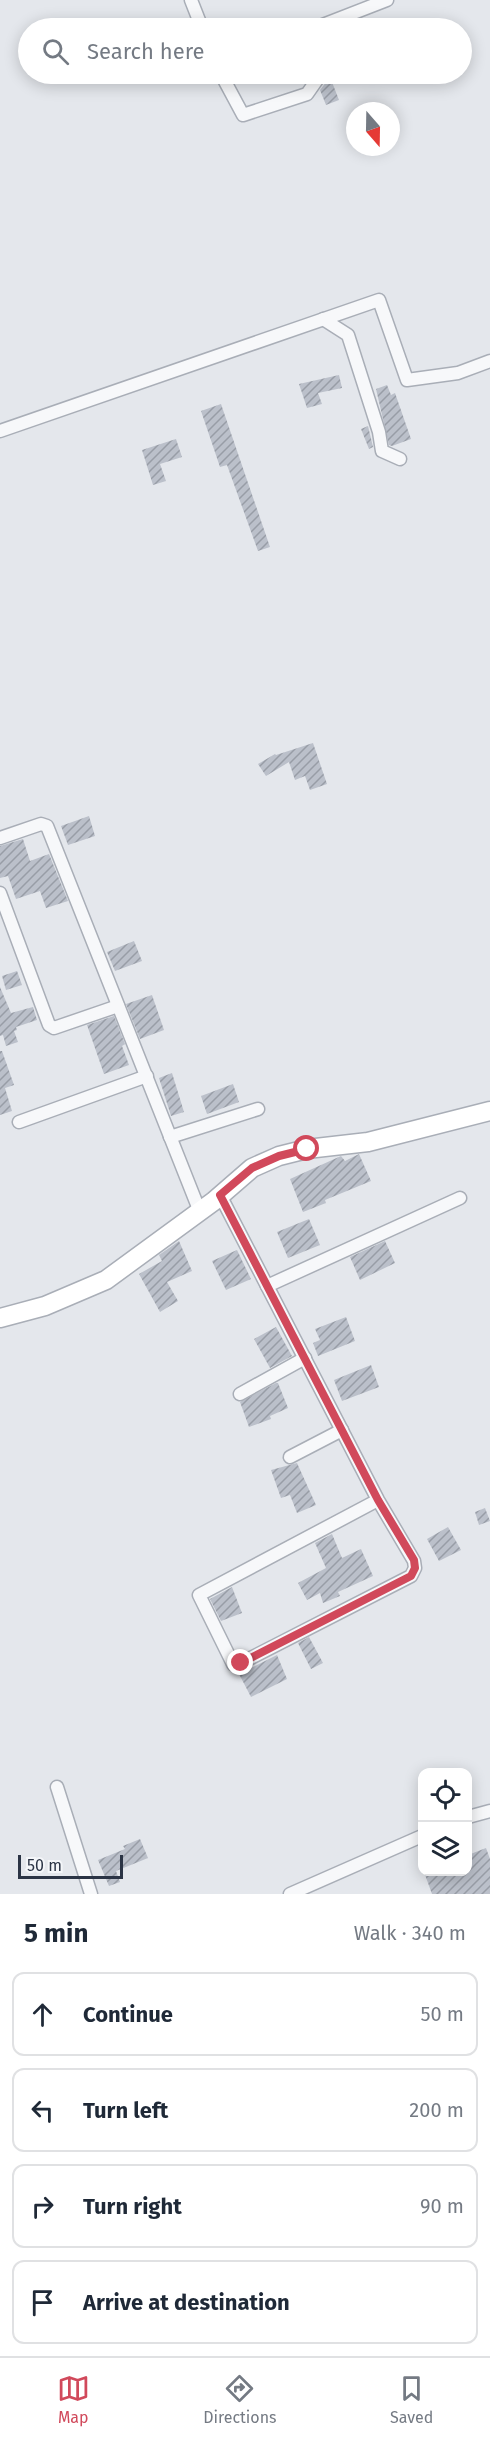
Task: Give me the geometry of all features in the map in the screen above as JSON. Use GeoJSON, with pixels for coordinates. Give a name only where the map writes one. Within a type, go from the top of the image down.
{"type":"FeatureCollection","features":[{"type":"Feature","properties":{"kind":"main road"},"geometry":{"type":"LineString","coordinates":[[0,1318],[45,1306],[106,1280],[200,1212],[252,1168],[279,1156],[307,1149],[368,1142],[490,1111]]}},
{"type":"Feature","properties":{"kind":"street"},"geometry":{"type":"LineString","coordinates":[[190,0],[198,18]]}},
{"type":"Feature","properties":{"kind":"street"},"geometry":{"type":"LineString","coordinates":[[341,18],[387,0]]}},
{"type":"Feature","properties":{"kind":"street"},"geometry":{"type":"LineString","coordinates":[[226,84],[243,115],[307,94],[314,84]]}},
{"type":"Feature","properties":{"kind":"street"},"geometry":{"type":"LineString","coordinates":[[0,431],[379,300],[407,380],[458,373],[490,361]]}},
{"type":"Feature","properties":{"kind":"street"},"geometry":{"type":"LineString","coordinates":[[323,319],[348,335],[379,432],[382,451],[400,459]]}},
{"type":"Feature","properties":{"kind":"street"},"geometry":{"type":"LineString","coordinates":[[0,838],[41,824],[47,826],[200,1212]]}},
{"type":"Feature","properties":{"kind":"street"},"geometry":{"type":"LineString","coordinates":[[0,893],[49,1025],[54,1028],[118,1006]]}},
{"type":"Feature","properties":{"kind":"street"},"geometry":{"type":"LineString","coordinates":[[19,1122],[147,1076]]}},
{"type":"Feature","properties":{"kind":"street"},"geometry":{"type":"LineString","coordinates":[[171,1137],[258,1109]]}},
{"type":"Feature","properties":{"kind":"street"},"geometry":{"type":"LineString","coordinates":[[220,1195],[378,1500],[414,1560],[415,1568],[411,1576],[241,1663],[233,1664],[199,1594],[378,1500]]}},
{"type":"Feature","properties":{"kind":"street"},"geometry":{"type":"LineString","coordinates":[[267,1286],[460,1198]]}},
{"type":"Feature","properties":{"kind":"street"},"geometry":{"type":"LineString","coordinates":[[240,1394],[305,1358]]}},
{"type":"Feature","properties":{"kind":"street"},"geometry":{"type":"LineString","coordinates":[[290,1457],[342,1430]]}},
{"type":"Feature","properties":{"kind":"street"},"geometry":{"type":"LineString","coordinates":[[57,1787],[92,1894]]}},
{"type":"Feature","properties":{"kind":"street"},"geometry":{"type":"LineString","coordinates":[[472,1816],[490,1811]]}},
{"type":"Feature","properties":{"kind":"street"},"geometry":{"type":"LineString","coordinates":[[290,1894],[418,1838]]}},
{"type":"Feature","properties":{"kind":"building"},"geometry":{"type":"Polygon","coordinates":[[[325,84],[333,84],[339,100],[326,105],[320,90],[325,84]]]}},
{"type":"Feature","properties":{"kind":"building"},"geometry":{"type":"Polygon","coordinates":[[[339,375],[342,388],[318,393],[322,404],[307,408],[299,384],[339,375]]]}},
{"type":"Feature","properties":{"kind":"building"},"geometry":{"type":"Polygon","coordinates":[[[387,385],[391,395],[395,393],[411,439],[392,446],[389,445],[376,389],[387,385]]]}},
{"type":"Feature","properties":{"kind":"building"},"geometry":{"type":"Polygon","coordinates":[[[221,404],[270,547],[258,551],[227,465],[220,467],[201,411],[221,404]]]}},
{"type":"Feature","properties":{"kind":"building"},"geometry":{"type":"Polygon","coordinates":[[[368,426],[373,447],[369,449],[361,429],[368,426]]]}},
{"type":"Feature","properties":{"kind":"building"},"geometry":{"type":"Polygon","coordinates":[[[176,439],[182,457],[160,464],[166,481],[153,485],[142,450],[176,439]]]}},
{"type":"Feature","properties":{"kind":"building"},"geometry":{"type":"Polygon","coordinates":[[[313,743],[327,784],[310,790],[305,776],[295,780],[289,762],[266,776],[258,764],[275,754],[313,743]]]}},
{"type":"Feature","properties":{"kind":"building"},"geometry":{"type":"Polygon","coordinates":[[[89,816],[95,836],[68,845],[61,826],[89,816]]]}},
{"type":"Feature","properties":{"kind":"building"},"geometry":{"type":"Polygon","coordinates":[[[23,839],[30,861],[49,854],[68,901],[46,908],[40,891],[16,899],[8,876],[0,878],[0,846],[23,839]]]}},
{"type":"Feature","properties":{"kind":"building"},"geometry":{"type":"Polygon","coordinates":[[[134,941],[142,961],[115,971],[107,952],[134,941]]]}},
{"type":"Feature","properties":{"kind":"building"},"geometry":{"type":"Polygon","coordinates":[[[17,971],[22,985],[6,990],[2,976],[17,971]]]}},
{"type":"Feature","properties":{"kind":"building"},"geometry":{"type":"Polygon","coordinates":[[[0,987],[11,1013],[33,1007],[37,1020],[16,1027],[17,1030],[14,1031],[18,1042],[6,1046],[3,1035],[0,1036],[0,987]]]}},
{"type":"Feature","properties":{"kind":"building"},"geometry":{"type":"Polygon","coordinates":[[[152,995],[164,1030],[140,1039],[126,1004],[152,995]]]}},
{"type":"Feature","properties":{"kind":"building"},"geometry":{"type":"Polygon","coordinates":[[[114,1016],[125,1044],[122,1046],[129,1065],[104,1074],[87,1025],[114,1016]]]}},
{"type":"Feature","properties":{"kind":"building"},"geometry":{"type":"Polygon","coordinates":[[[0,1051],[2,1051],[14,1085],[5,1088],[12,1111],[0,1115],[0,1051]]]}},
{"type":"Feature","properties":{"kind":"building"},"geometry":{"type":"Polygon","coordinates":[[[172,1073],[184,1112],[171,1116],[159,1078],[172,1073]]]}},
{"type":"Feature","properties":{"kind":"building"},"geometry":{"type":"Polygon","coordinates":[[[233,1084],[239,1102],[207,1114],[201,1096],[233,1084]]]}},
{"type":"Feature","properties":{"kind":"building"},"geometry":{"type":"Polygon","coordinates":[[[359,1154],[371,1181],[303,1212],[290,1179],[341,1156],[345,1161],[359,1154]]]}},
{"type":"Feature","properties":{"kind":"building"},"geometry":{"type":"Polygon","coordinates":[[[309,1219],[320,1245],[288,1258],[277,1232],[309,1219]]]}},
{"type":"Feature","properties":{"kind":"building"},"geometry":{"type":"Polygon","coordinates":[[[179,1241],[192,1271],[167,1282],[178,1301],[160,1312],[139,1274],[162,1261],[159,1255],[179,1241]]]}},
{"type":"Feature","properties":{"kind":"building"},"geometry":{"type":"Polygon","coordinates":[[[385,1241],[395,1263],[360,1280],[350,1257],[385,1241]]]}},
{"type":"Feature","properties":{"kind":"building"},"geometry":{"type":"Polygon","coordinates":[[[237,1250],[251,1279],[226,1290],[212,1261],[237,1250]]]}},
{"type":"Feature","properties":{"kind":"building"},"geometry":{"type":"Polygon","coordinates":[[[346,1317],[355,1341],[318,1356],[313,1343],[320,1340],[315,1329],[346,1317]]]}},
{"type":"Feature","properties":{"kind":"building"},"geometry":{"type":"Polygon","coordinates":[[[276,1327],[292,1356],[270,1368],[254,1339],[276,1327]]]}},
{"type":"Feature","properties":{"kind":"building"},"geometry":{"type":"Polygon","coordinates":[[[371,1365],[379,1387],[342,1401],[334,1380],[371,1365]]]}},
{"type":"Feature","properties":{"kind":"building"},"geometry":{"type":"Polygon","coordinates":[[[278,1383],[288,1408],[270,1416],[271,1419],[249,1427],[240,1402],[278,1383]]]}},
{"type":"Feature","properties":{"kind":"building"},"geometry":{"type":"Polygon","coordinates":[[[297,1463],[316,1505],[297,1513],[290,1495],[281,1498],[271,1470],[297,1463]]]}},
{"type":"Feature","properties":{"kind":"building"},"geometry":{"type":"Polygon","coordinates":[[[485,1508],[490,1521],[479,1525],[475,1512],[485,1508]]]}},
{"type":"Feature","properties":{"kind":"building"},"geometry":{"type":"Polygon","coordinates":[[[448,1527],[461,1550],[439,1561],[427,1539],[448,1527]]]}},
{"type":"Feature","properties":{"kind":"building"},"geometry":{"type":"Polygon","coordinates":[[[332,1534],[342,1558],[361,1549],[373,1576],[338,1592],[340,1596],[323,1603],[320,1593],[307,1600],[298,1583],[326,1568],[315,1543],[332,1534]]]}},
{"type":"Feature","properties":{"kind":"building"},"geometry":{"type":"Polygon","coordinates":[[[232,1587],[242,1613],[221,1621],[210,1599],[232,1587]]]}},
{"type":"Feature","properties":{"kind":"building"},"geometry":{"type":"Polygon","coordinates":[[[309,1637],[323,1663],[311,1669],[298,1643],[309,1637]]]}},
{"type":"Feature","properties":{"kind":"building"},"geometry":{"type":"Polygon","coordinates":[[[277,1655],[287,1679],[251,1697],[239,1674],[277,1655]]]}},
{"type":"Feature","properties":{"kind":"building"},"geometry":{"type":"Polygon","coordinates":[[[140,1839],[148,1858],[116,1871],[120,1882],[109,1886],[98,1860],[125,1849],[123,1846],[140,1839]]]}},
{"type":"Feature","properties":{"kind":"building"},"geometry":{"type":"Polygon","coordinates":[[[486,1848],[490,1859],[490,1894],[432,1894],[425,1876],[472,1876],[472,1853],[486,1848]]]}},
{"type":"Feature","properties":{"kind":"route"},"geometry":{"type":"LineString","coordinates":[[241,1663],[411,1576],[415,1568],[414,1560],[378,1500],[220,1195],[252,1168],[279,1156],[307,1149]]}}]}
